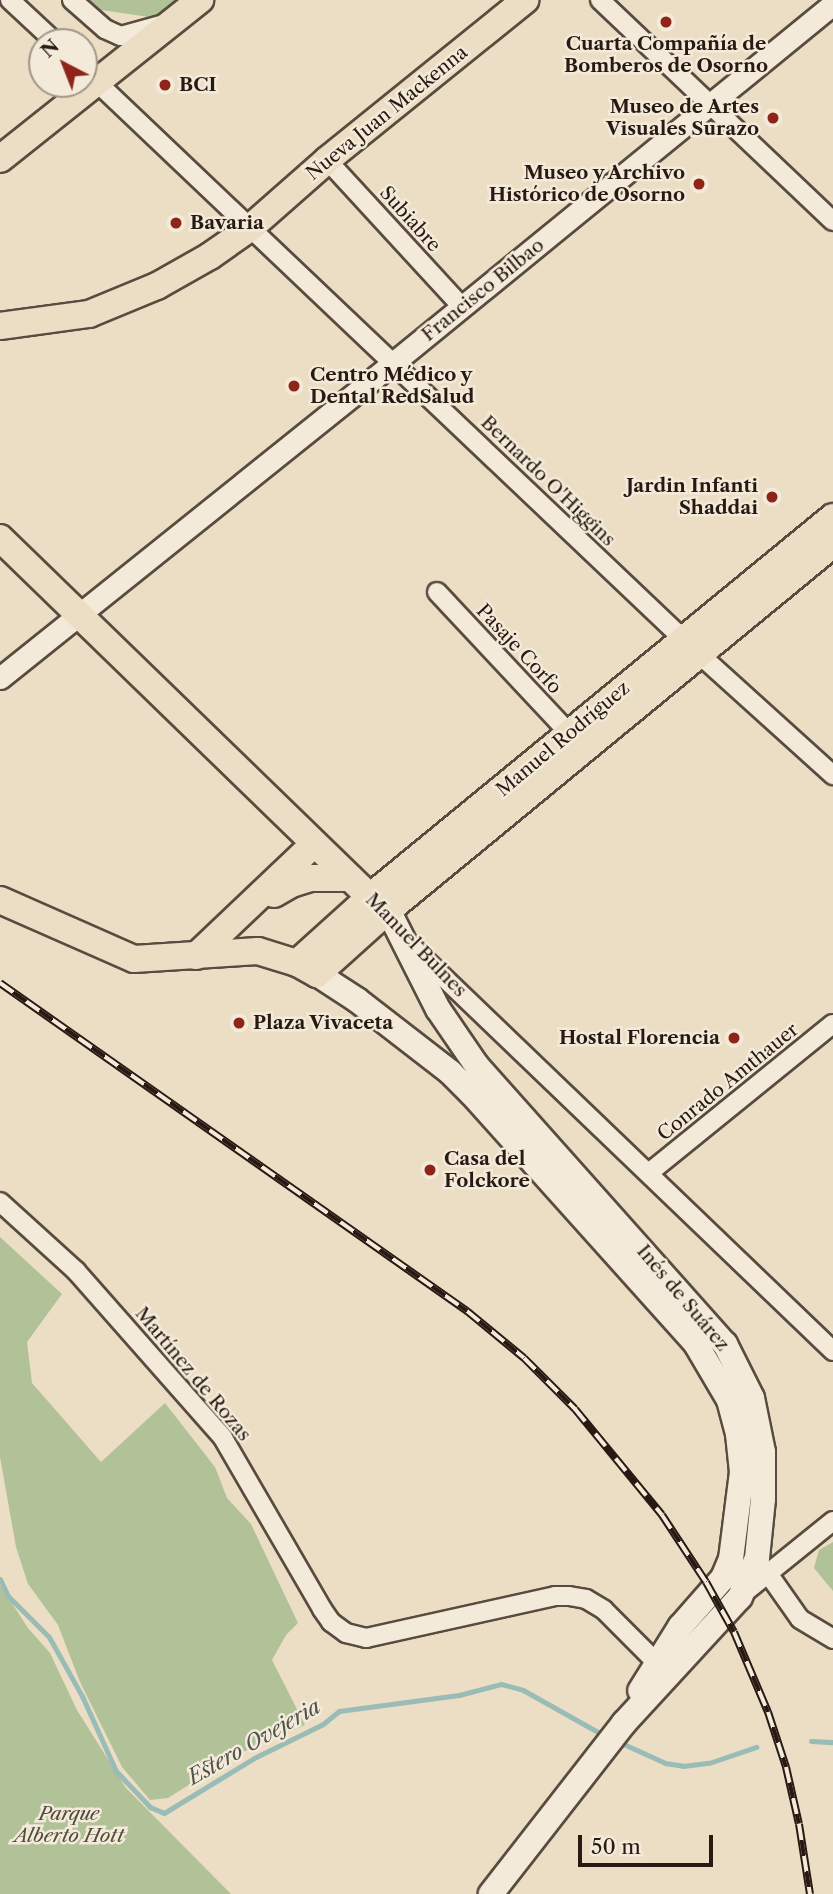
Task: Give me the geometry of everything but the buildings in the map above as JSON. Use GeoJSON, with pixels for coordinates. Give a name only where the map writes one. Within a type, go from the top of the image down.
{"type":"FeatureCollection","features":[{"type":"Feature","properties":{"kind":"main road"},"geometry":{"type":"LineString","coordinates":[[98,71],[171,23],[200,0]]}},
{"type":"Feature","properties":{"kind":"main road","name":"Nueva Juan Mackenna"},"geometry":{"type":"LineString","coordinates":[[0,326],[89,314],[124,302],[184,272],[250,228],[327,160],[525,0]]}},
{"type":"Feature","properties":{"kind":"main road"},"geometry":{"type":"LineString","coordinates":[[0,159],[67,98]]}},
{"type":"Feature","properties":{"kind":"main road","name":"Manuel Rodríguez"},"geometry":{"type":"LineString","coordinates":[[378,905],[691,646],[833,517]]}},
{"type":"Feature","properties":{"kind":"main road","name":"Manuel Bulnes"},"geometry":{"type":"LineString","coordinates":[[0,538],[378,905],[405,940]]}},
{"type":"Feature","properties":{"kind":"main road","name":"Manuel Rodríguez"},"geometry":{"type":"LineString","coordinates":[[307,969],[570,734],[833,544]]}},
{"type":"Feature","properties":{"kind":"main road"},"geometry":{"type":"LineString","coordinates":[[196,956],[314,844]]}},
{"type":"Feature","properties":{"kind":"main road"},"geometry":{"type":"LineString","coordinates":[[307,969],[258,951],[245,940],[244,928],[272,895],[291,884],[311,878],[350,878]]}},
{"type":"Feature","properties":{"kind":"main road"},"geometry":{"type":"LineString","coordinates":[[0,900],[128,957],[148,960],[258,951]]}},
{"type":"Feature","properties":{"kind":"main road","name":"Inés de Suárez"},"geometry":{"type":"LineString","coordinates":[[405,940],[454,1036],[637,1260],[696,1344],[719,1381],[734,1415],[742,1472],[729,1567],[717,1586],[680,1627],[624,1723]]}},
{"type":"Feature","properties":{"kind":"main road","name":"Inés de Suárez"},"geometry":{"type":"LineString","coordinates":[[307,969],[357,1000],[450,1072],[637,1260],[725,1344],[745,1381],[757,1414],[764,1473],[763,1499],[757,1558],[740,1597],[624,1723],[491,1894]]}},
{"type":"Feature","properties":{"kind":"street"},"geometry":{"type":"LineString","coordinates":[[10,0],[40,28]]}},
{"type":"Feature","properties":{"kind":"street"},"geometry":{"type":"LineString","coordinates":[[72,0],[105,29],[121,36],[171,23]]}},
{"type":"Feature","properties":{"kind":"street"},"geometry":{"type":"LineString","coordinates":[[600,0],[833,220]]}},
{"type":"Feature","properties":{"kind":"street","name":"Francisco Bilbao"},"geometry":{"type":"LineString","coordinates":[[0,678],[393,363],[833,4]]}},
{"type":"Feature","properties":{"kind":"street","name":"Bernardo O'Higgins"},"geometry":{"type":"LineString","coordinates":[[98,83],[691,646],[833,775]]}},
{"type":"Feature","properties":{"kind":"street","name":"Subiabre"},"geometry":{"type":"LineString","coordinates":[[327,160],[462,307]]}},
{"type":"Feature","properties":{"kind":"street","name":"Pasaje Corfo"},"geometry":{"type":"LineString","coordinates":[[437,592],[570,734]]}},
{"type":"Feature","properties":{"kind":"street","name":"Manuel Bulnes"},"geometry":{"type":"LineString","coordinates":[[405,940],[650,1172],[833,1351]]}},
{"type":"Feature","properties":{"kind":"street","name":"Conrado Amthauer"},"geometry":{"type":"LineString","coordinates":[[650,1172],[833,1024]]}},
{"type":"Feature","properties":{"kind":"street","name":"Martínez de Rozas"},"geometry":{"type":"LineString","coordinates":[[0,1202],[76,1271],[223,1438],[322,1609],[331,1622],[346,1633],[366,1638],[555,1596],[569,1596],[586,1600],[604,1610],[657,1663]]}},
{"type":"Feature","properties":{"kind":"street"},"geometry":{"type":"LineString","coordinates":[[740,1597],[767,1572],[833,1521]]}},
{"type":"Feature","properties":{"kind":"street"},"geometry":{"type":"LineString","coordinates":[[767,1572],[800,1619],[833,1639]]}},
{"type":"Feature","properties":{"kind":"green space"},"geometry":{"type":"Polygon","coordinates":[[[85,0],[187,0],[162,19],[95,9],[85,0]]]}},
{"type":"Feature","properties":{"kind":"green space"},"geometry":{"type":"Polygon","coordinates":[[[0,1237],[62,1294],[27,1342],[32,1383],[101,1462],[165,1403],[215,1467],[227,1498],[251,1524],[298,1623],[286,1635],[272,1660],[305,1725],[238,1754],[168,1798],[150,1800],[122,1767],[80,1682],[58,1625],[28,1584],[16,1547],[0,1457],[0,1237]]]}},
{"type":"Feature","properties":{"kind":"green space"},"geometry":{"type":"Polygon","coordinates":[[[833,1542],[833,1591],[814,1568],[819,1550],[833,1542]]]}},
{"type":"Feature","properties":{"kind":"green space","name":"Parque Alberto Hott"},"geometry":{"type":"Polygon","coordinates":[[[0,1585],[28,1628],[50,1653],[77,1710],[126,1788],[231,1894],[0,1894],[0,1585]]]}},
{"type":"Feature","properties":{"kind":"waterway","name":"Estero Ovejeria"},"geometry":{"type":"LineString","coordinates":[[0,1579],[8,1596],[49,1637],[82,1696],[116,1771],[150,1807],[164,1813],[254,1758],[323,1724],[339,1711],[459,1695],[501,1684],[523,1690],[605,1736]]}},
{"type":"Feature","properties":{"kind":"waterway","name":"Estero Ovejeria"},"geometry":{"type":"LineString","coordinates":[[617,1741],[665,1763],[683,1766],[709,1763],[756,1747]]}},
{"type":"Feature","properties":{"kind":"waterway","name":"Estero Ovejeria"},"geometry":{"type":"LineString","coordinates":[[811,1741],[833,1742]]}},
{"type":"Feature","properties":{"kind":"railway"},"geometry":{"type":"LineString","coordinates":[[0,983],[467,1311],[524,1358],[575,1409],[662,1515],[706,1582],[734,1632],[768,1712],[786,1767],[799,1824],[810,1894]]}},
{"type":"Feature","properties":{"kind":"place","name":"Cuarta Compañía de Bomberos de Osorno"},"geometry":{"type":"Point","coordinates":[666,22]}},
{"type":"Feature","properties":{"kind":"place","name":"BCI"},"geometry":{"type":"Point","coordinates":[165,85]}},
{"type":"Feature","properties":{"kind":"place","name":"Museo de Artes Visuales Surazo"},"geometry":{"type":"Point","coordinates":[773,118]}},
{"type":"Feature","properties":{"kind":"place","name":"Museo y Archivo Histórico de Osorno"},"geometry":{"type":"Point","coordinates":[699,184]}},
{"type":"Feature","properties":{"kind":"place","name":"Bavaria"},"geometry":{"type":"Point","coordinates":[176,223]}},
{"type":"Feature","properties":{"kind":"place","name":"Centro Médico y Dental RedSalud"},"geometry":{"type":"Point","coordinates":[294,386]}},
{"type":"Feature","properties":{"kind":"place","name":"Jardin Infanti Shaddai"},"geometry":{"type":"Point","coordinates":[772,497]}},
{"type":"Feature","properties":{"kind":"place","name":"Plaza Vivaceta"},"geometry":{"type":"Point","coordinates":[239,1023]}},
{"type":"Feature","properties":{"kind":"place","name":"Hostal Florencia"},"geometry":{"type":"Point","coordinates":[734,1038]}},
{"type":"Feature","properties":{"kind":"place","name":"Casa del Folckore"},"geometry":{"type":"Point","coordinates":[430,1170]}}]}
